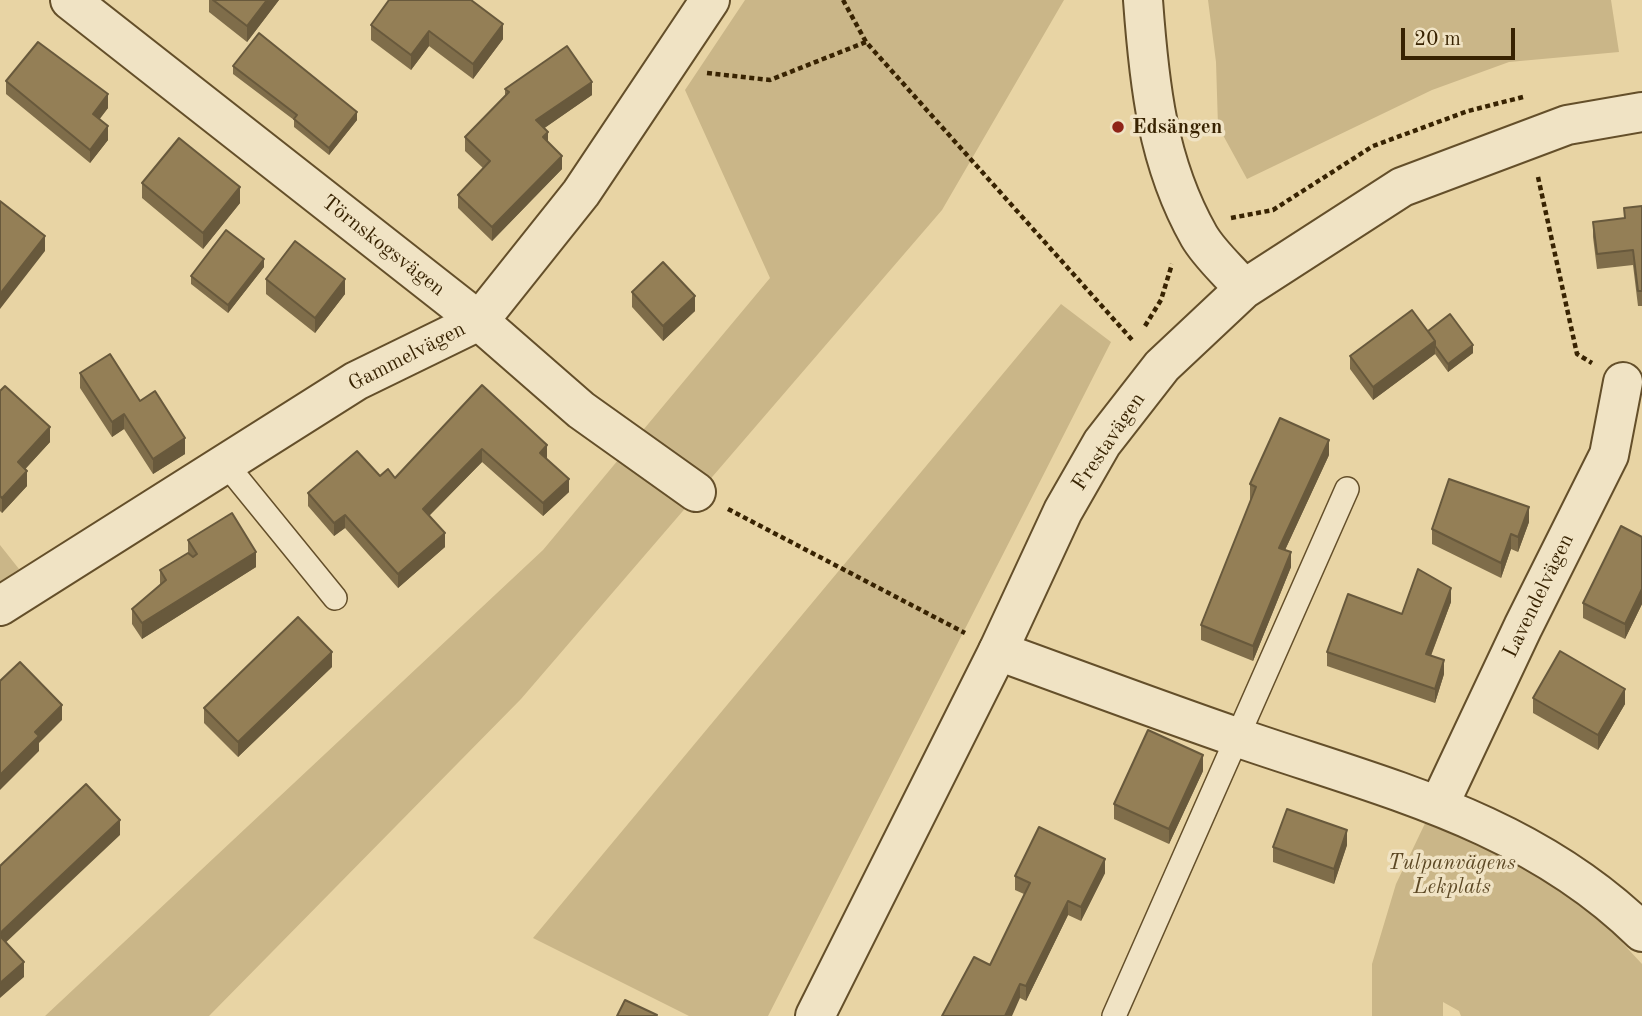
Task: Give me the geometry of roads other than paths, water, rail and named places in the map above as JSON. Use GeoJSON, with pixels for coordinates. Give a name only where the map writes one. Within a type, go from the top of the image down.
{"type":"FeatureCollection","features":[{"type":"Feature","properties":{"kind":"street","name":"Törnskogsvägen"},"geometry":{"type":"LineString","coordinates":[[71,0],[479,321],[581,410],[696,492]]}},
{"type":"Feature","properties":{"kind":"street","name":"Gammelvägen"},"geometry":{"type":"LineString","coordinates":[[0,606],[356,381],[479,321],[581,193],[710,0]]}},
{"type":"Feature","properties":{"kind":"street"},"geometry":{"type":"LineString","coordinates":[[1143,0],[1149,84],[1165,162],[1200,239],[1244,289]]}},
{"type":"Feature","properties":{"kind":"street","name":"Frestavägen"},"geometry":{"type":"LineString","coordinates":[[815,1016],[998,651],[1063,511],[1102,443],[1162,366],[1244,289],[1402,187],[1567,125],[1642,112]]}},
{"type":"Feature","properties":{"kind":"street","name":"Lavendelvägen"},"geometry":{"type":"LineString","coordinates":[[1439,804],[1523,626],[1609,456],[1623,382]]}},
{"type":"Feature","properties":{"kind":"street"},"geometry":{"type":"LineString","coordinates":[[998,651],[1239,738],[1439,804],[1529,846],[1609,900],[1642,932]]}},
{"type":"Feature","properties":{"kind":"lane"},"geometry":{"type":"LineString","coordinates":[[225,463],[335,598]]}},
{"type":"Feature","properties":{"kind":"lane"},"geometry":{"type":"LineString","coordinates":[[1114,1016],[1347,489]]}},
{"type":"Feature","properties":{"kind":"place","name":"Edsängen"},"geometry":{"type":"Point","coordinates":[1118,127]}},
{"type":"Feature","properties":{"kind":"park label","name":"Tulpanvägens Lekplats"},"geometry":{"type":"Point","coordinates":[1452,875]}}]}
